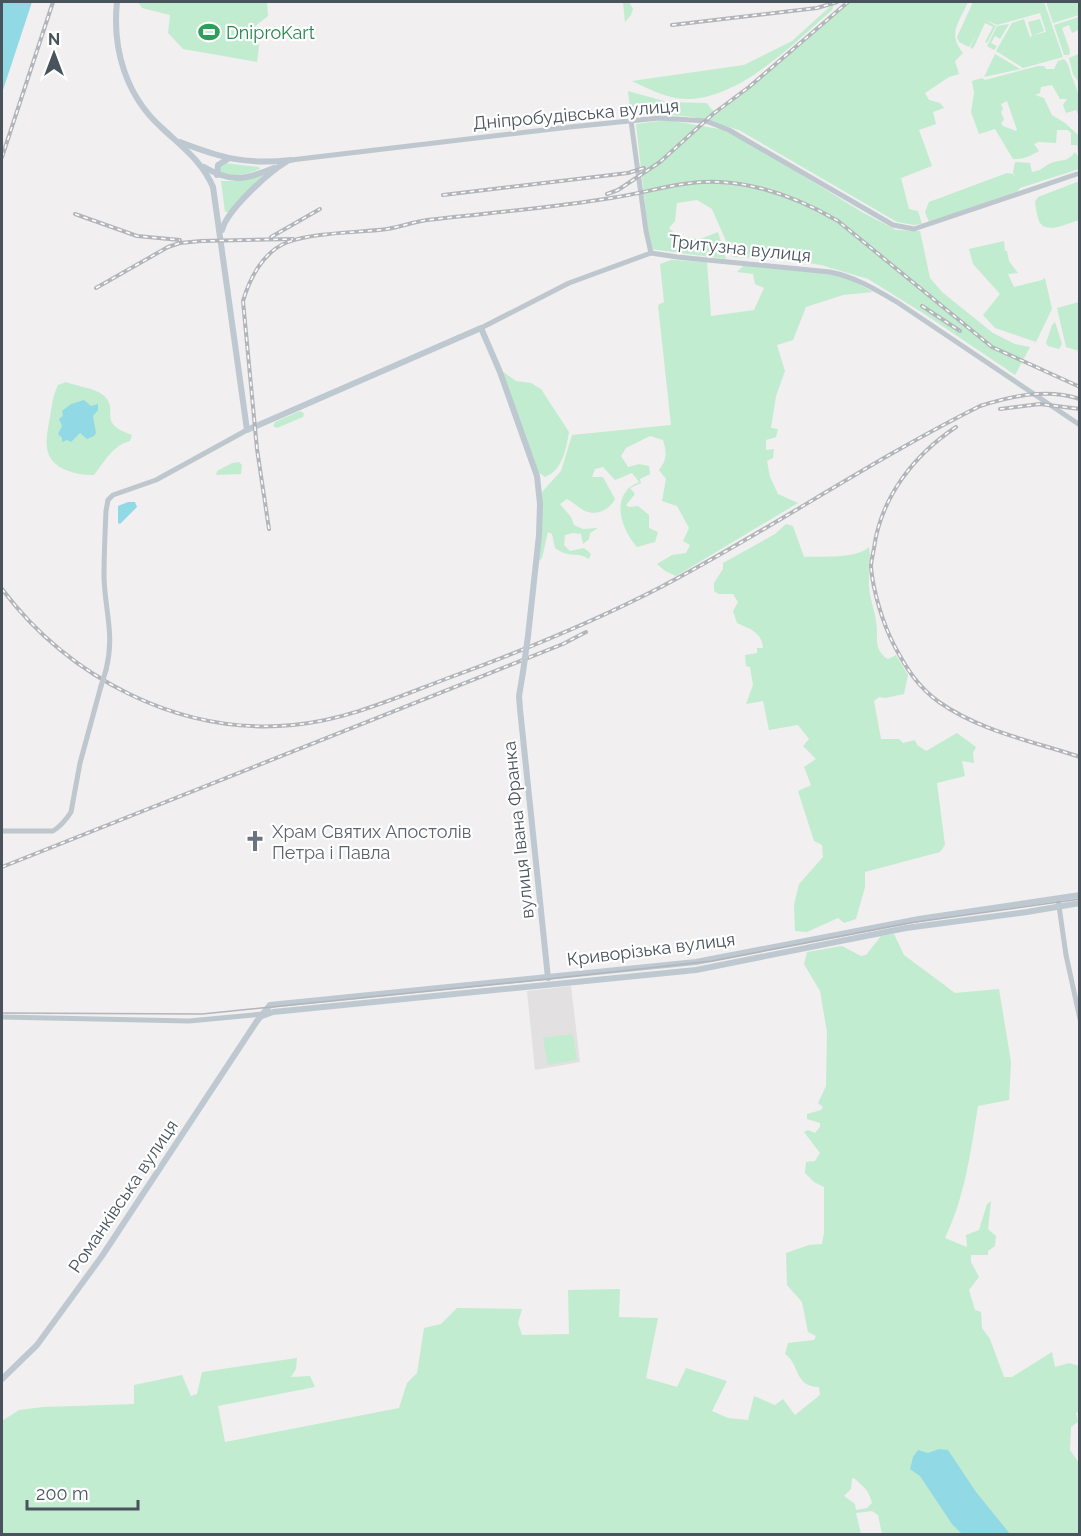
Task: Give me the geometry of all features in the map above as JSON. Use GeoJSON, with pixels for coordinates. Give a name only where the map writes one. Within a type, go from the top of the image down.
{"type":"FeatureCollection","features":[{"type":"Feature","properties":{"kind":"main road"},"geometry":{"type":"LineString","coordinates":[[117,2],[116,33],[123,70],[140,103],[151,117],[201,165],[225,178],[238,178],[287,162]]}},
{"type":"Feature","properties":{"kind":"main road"},"geometry":{"type":"LineString","coordinates":[[178,141],[229,159],[287,162]]}},
{"type":"Feature","properties":{"kind":"main road"},"geometry":{"type":"LineString","coordinates":[[217,175],[218,165],[229,159]]}},
{"type":"Feature","properties":{"kind":"main road"},"geometry":{"type":"LineString","coordinates":[[255,162],[265,171],[263,181]]}},
{"type":"Feature","properties":{"kind":"main road"},"geometry":{"type":"LineString","coordinates":[[221,234],[229,215],[263,181],[287,162]]}},
{"type":"Feature","properties":{"kind":"main road"},"geometry":{"type":"LineString","coordinates":[[201,165],[213,187],[247,430]]}},
{"type":"Feature","properties":{"kind":"main road","name":"Тритузна вулиця"},"geometry":{"type":"LineString","coordinates":[[247,430],[481,328]]}},
{"type":"Feature","properties":{"kind":"main road","name":"вулиця Івана Франка"},"geometry":{"type":"LineString","coordinates":[[481,328],[501,372],[537,476],[540,504],[539,536],[519,696],[549,985]]}},
{"type":"Feature","properties":{"kind":"main road","name":"Криворізька вулиця"},"geometry":{"type":"LineString","coordinates":[[265,1013],[696,970],[906,928],[1059,903],[1080,896]]}},
{"type":"Feature","properties":{"kind":"main road","name":"Криворізька вулиця"},"geometry":{"type":"LineString","coordinates":[[257,1021],[268,1007],[273,1005],[696,962],[918,919],[1059,903],[1080,903]]}},
{"type":"Feature","properties":{"kind":"main road","name":"Романківська вулиця"},"geometry":{"type":"LineString","coordinates":[[2,1379],[37,1345],[72,1298],[155,1177],[257,1021]]}},
{"type":"Feature","properties":{"kind":"street","name":"Дніпробудівська вулиця"},"geometry":{"type":"LineString","coordinates":[[287,162],[632,121],[678,118],[705,121],[717,125],[755,144],[893,225],[914,229],[1080,173]]}},
{"type":"Feature","properties":{"kind":"street"},"geometry":{"type":"LineString","coordinates":[[632,121],[646,231],[651,253]]}},
{"type":"Feature","properties":{"kind":"street","name":"Тритузна вулиця"},"geometry":{"type":"LineString","coordinates":[[481,328],[569,283],[651,253],[830,272],[849,276],[897,302],[1080,425]]}},
{"type":"Feature","properties":{"kind":"street"},"geometry":{"type":"LineString","coordinates":[[2,831],[53,831],[60,827],[71,812],[80,763],[110,652],[111,632],[104,578],[108,500],[113,495],[156,480],[247,430]]}},
{"type":"Feature","properties":{"kind":"street"},"geometry":{"type":"LineString","coordinates":[[1059,903],[1066,955],[1080,1019]]}},
{"type":"Feature","properties":{"kind":"street","name":"Криворізька вулиця"},"geometry":{"type":"LineString","coordinates":[[2,1017],[189,1021],[265,1013]]}},
{"type":"Feature","properties":{"kind":"shaded area"},"geometry":{"type":"Polygon","coordinates":[[[571,986],[580,1062],[535,1070],[527,991],[571,986]]]}},
{"type":"Feature","properties":{"kind":"green space","name":"DniproKart"},"geometry":{"type":"Polygon","coordinates":[[[138,2],[267,2],[268,16],[249,31],[259,45],[257,62],[183,49],[168,33],[170,15],[142,8],[138,2]]]}},
{"type":"Feature","properties":{"kind":"green space"},"geometry":{"type":"Polygon","coordinates":[[[623,2],[629,2],[633,9],[625,22],[623,2]]]}},
{"type":"Feature","properties":{"kind":"green space"},"geometry":{"type":"Polygon","coordinates":[[[848,2],[968,2],[955,34],[958,46],[963,53],[955,61],[959,74],[949,77],[925,93],[929,100],[940,103],[944,108],[933,112],[936,124],[919,130],[932,166],[901,178],[909,209],[918,211],[922,224],[897,222],[739,130],[693,117],[660,114],[631,116],[628,91],[667,102],[707,103],[712,110],[721,111],[848,2]]]}},
{"type":"Feature","properties":{"kind":"green space"},"geometry":{"type":"Polygon","coordinates":[[[973,2],[1044,2],[1063,57],[1023,68],[996,51],[1012,23],[1024,19],[1030,37],[1032,36],[1028,22],[1040,19],[1044,31],[1034,35],[1046,32],[1040,13],[997,25],[984,19],[996,26],[987,43],[985,42],[993,27],[985,23],[973,49],[970,47],[976,34],[969,47],[959,42],[957,37],[973,2]]]}},
{"type":"Feature","properties":{"kind":"green space"},"geometry":{"type":"Polygon","coordinates":[[[1046,2],[1079,2],[1079,15],[1053,23],[1046,2]]]}},
{"type":"Feature","properties":{"kind":"green space"},"geometry":{"type":"Polygon","coordinates":[[[834,3],[832,10],[783,53],[764,68],[725,90],[705,97],[685,99],[664,95],[632,81],[744,65],[792,41],[834,3]]]}},
{"type":"Feature","properties":{"kind":"green space"},"geometry":{"type":"Polygon","coordinates":[[[1079,17],[1079,30],[1072,33],[1069,25],[1062,28],[1070,51],[1069,55],[1064,55],[1054,25],[1079,17]]]}},
{"type":"Feature","properties":{"kind":"green space"},"geometry":{"type":"Polygon","coordinates":[[[1009,24],[1000,39],[995,36],[991,43],[997,46],[994,50],[987,46],[997,26],[1009,24]]]}},
{"type":"Feature","properties":{"kind":"green space"},"geometry":{"type":"Polygon","coordinates":[[[995,54],[1020,69],[984,77],[995,54]]]}},
{"type":"Feature","properties":{"kind":"green space"},"geometry":{"type":"Polygon","coordinates":[[[1080,54],[1079,83],[1073,74],[1069,58],[1080,54]]]}},
{"type":"Feature","properties":{"kind":"green space"},"geometry":{"type":"Polygon","coordinates":[[[1064,59],[1068,65],[1078,96],[1079,116],[1076,110],[1066,113],[1063,105],[1067,99],[1060,99],[1052,85],[1041,87],[1040,93],[1035,95],[1044,98],[1052,115],[1079,136],[1079,157],[1077,145],[1071,145],[1071,133],[1068,130],[1057,130],[1056,143],[1039,142],[1034,144],[1039,151],[1027,157],[1013,159],[995,129],[979,134],[971,112],[974,93],[972,81],[982,78],[985,80],[1038,66],[1054,69],[1058,61],[1064,59]],[[1007,101],[1001,104],[1004,120],[1001,123],[1003,126],[1017,130],[1007,101]]]}},
{"type":"Feature","properties":{"kind":"green space"},"geometry":{"type":"Polygon","coordinates":[[[667,120],[725,130],[896,230],[920,231],[930,278],[942,292],[993,333],[1015,344],[1030,347],[1015,375],[868,279],[821,265],[775,258],[733,257],[712,209],[697,200],[677,203],[675,221],[669,228],[679,237],[700,239],[718,232],[726,259],[650,249],[636,124],[667,120]]]}},
{"type":"Feature","properties":{"kind":"green space"},"geometry":{"type":"Polygon","coordinates":[[[1075,152],[1079,158],[1079,169],[929,222],[925,212],[929,202],[1007,173],[1015,177],[1013,172],[1015,162],[1030,163],[1032,172],[1053,162],[1066,159],[1075,152]]]}},
{"type":"Feature","properties":{"kind":"green space"},"geometry":{"type":"Polygon","coordinates":[[[225,163],[259,167],[260,169],[240,175],[220,173],[220,166],[225,163]]]}},
{"type":"Feature","properties":{"kind":"green space"},"geometry":{"type":"Polygon","coordinates":[[[263,177],[230,212],[225,212],[221,181],[237,181],[263,177]]]}},
{"type":"Feature","properties":{"kind":"green space"},"geometry":{"type":"Polygon","coordinates":[[[1079,182],[1079,220],[1052,228],[1042,225],[1038,219],[1035,202],[1038,197],[1079,182]]]}},
{"type":"Feature","properties":{"kind":"green space"},"geometry":{"type":"Polygon","coordinates":[[[1004,241],[1009,261],[1018,273],[1008,274],[1014,287],[1045,278],[1052,309],[1036,342],[995,328],[983,315],[1000,294],[973,264],[969,249],[1004,241]]]}},
{"type":"Feature","properties":{"kind":"green space"},"geometry":{"type":"Polygon","coordinates":[[[671,260],[707,262],[711,316],[754,310],[764,288],[755,284],[753,274],[737,272],[744,265],[830,274],[849,279],[873,292],[843,295],[806,307],[793,340],[777,345],[785,371],[776,396],[771,428],[778,429],[776,437],[766,440],[766,450],[774,449],[773,458],[767,461],[770,477],[778,494],[798,503],[676,576],[657,564],[672,555],[686,553],[690,545],[683,541],[689,528],[677,506],[662,501],[666,479],[659,470],[666,456],[665,449],[663,440],[650,436],[626,448],[621,456],[628,467],[639,464],[649,466],[650,474],[640,479],[641,483],[630,488],[635,494],[626,505],[638,506],[649,515],[649,528],[658,532],[655,542],[637,547],[624,527],[621,512],[623,497],[628,489],[639,482],[632,473],[615,480],[603,467],[595,469],[592,477],[603,477],[615,499],[609,506],[594,513],[585,511],[567,499],[560,504],[571,517],[574,525],[583,529],[598,528],[590,533],[589,539],[583,544],[581,534],[565,535],[564,545],[570,551],[584,548],[591,554],[589,559],[555,548],[552,534],[548,532],[542,558],[539,561],[542,492],[561,471],[572,435],[671,425],[658,305],[664,302],[660,264],[671,260]]]}},
{"type":"Feature","properties":{"kind":"green space"},"geometry":{"type":"Polygon","coordinates":[[[1080,302],[1079,351],[1066,347],[1057,308],[1080,302]]]}},
{"type":"Feature","properties":{"kind":"green space"},"geometry":{"type":"Polygon","coordinates":[[[1055,322],[1062,344],[1059,349],[1048,346],[1046,343],[1055,322]]]}},
{"type":"Feature","properties":{"kind":"green space"},"geometry":{"type":"Polygon","coordinates":[[[502,371],[516,381],[531,383],[541,389],[569,432],[560,464],[545,477],[538,472],[502,371]]]}},
{"type":"Feature","properties":{"kind":"green space"},"geometry":{"type":"Polygon","coordinates":[[[66,382],[103,395],[110,406],[111,421],[121,430],[132,435],[130,441],[118,446],[109,455],[94,475],[66,470],[52,461],[49,455],[47,433],[53,400],[58,385],[66,382]]]}},
{"type":"Feature","properties":{"kind":"green space"},"geometry":{"type":"Polygon","coordinates":[[[300,411],[304,413],[303,417],[277,428],[273,426],[275,422],[300,411]]]}},
{"type":"Feature","properties":{"kind":"green space"},"geometry":{"type":"Polygon","coordinates":[[[239,462],[242,465],[241,474],[216,475],[217,471],[239,462]]]}},
{"type":"Feature","properties":{"kind":"green space"},"geometry":{"type":"Polygon","coordinates":[[[786,524],[793,526],[804,557],[848,555],[869,547],[869,590],[876,621],[878,647],[888,659],[896,655],[908,675],[904,694],[879,697],[874,701],[881,739],[899,739],[903,743],[915,740],[917,745],[926,751],[957,733],[976,747],[973,753],[974,763],[962,761],[965,776],[937,783],[945,845],[940,852],[865,872],[865,887],[856,919],[844,923],[838,918],[807,932],[795,931],[794,905],[799,884],[823,857],[822,845],[814,841],[798,791],[811,785],[804,767],[816,759],[803,746],[809,739],[798,725],[769,730],[763,701],[746,704],[753,685],[750,667],[746,666],[745,655],[757,653],[757,648],[763,648],[762,643],[755,632],[737,623],[733,611],[738,602],[733,594],[719,594],[714,591],[714,583],[723,569],[723,563],[775,534],[786,524]]]}},
{"type":"Feature","properties":{"kind":"green space"},"geometry":{"type":"Polygon","coordinates":[[[894,934],[904,955],[955,993],[999,989],[1011,1062],[1009,1100],[978,1106],[970,1156],[958,1206],[945,1238],[967,1247],[966,1235],[979,1230],[987,1204],[991,1201],[988,1229],[996,1236],[995,1246],[988,1251],[988,1255],[971,1255],[971,1262],[979,1277],[969,1290],[975,1310],[981,1312],[982,1328],[990,1339],[1004,1377],[1012,1377],[1052,1352],[1055,1367],[1069,1363],[1079,1366],[1079,1412],[1076,1413],[1078,1422],[1071,1427],[1070,1450],[1079,1463],[1079,1534],[882,1534],[878,1515],[872,1511],[856,1513],[861,1534],[2,1534],[2,1421],[19,1410],[134,1404],[134,1385],[182,1375],[191,1396],[197,1394],[202,1372],[297,1358],[296,1369],[291,1377],[310,1376],[315,1387],[218,1406],[225,1442],[399,1408],[407,1383],[417,1373],[424,1328],[441,1324],[457,1308],[522,1309],[518,1323],[522,1335],[569,1334],[568,1290],[620,1289],[619,1317],[658,1318],[646,1378],[677,1387],[686,1368],[727,1381],[712,1411],[728,1418],[748,1420],[754,1396],[775,1405],[783,1399],[795,1415],[820,1395],[819,1387],[805,1383],[790,1358],[785,1354],[788,1343],[814,1340],[816,1336],[808,1332],[802,1302],[787,1285],[786,1253],[809,1245],[822,1244],[824,1233],[824,1187],[814,1182],[805,1173],[806,1162],[815,1161],[820,1153],[804,1132],[808,1130],[815,1133],[820,1127],[820,1123],[807,1119],[807,1114],[821,1110],[823,1107],[818,1103],[826,1086],[827,1032],[820,991],[804,964],[807,952],[842,946],[861,956],[866,955],[881,936],[894,934]],[[854,1478],[851,1489],[844,1496],[855,1504],[856,1510],[867,1508],[872,1503],[867,1491],[854,1478]]]}},
{"type":"Feature","properties":{"kind":"green space"},"geometry":{"type":"Polygon","coordinates":[[[573,1034],[577,1060],[548,1065],[543,1038],[573,1034]]]}},
{"type":"Feature","properties":{"kind":"water"},"geometry":{"type":"Polygon","coordinates":[[[2,2],[32,2],[2,93],[2,2]]]}},
{"type":"Feature","properties":{"kind":"water"},"geometry":{"type":"Polygon","coordinates":[[[84,400],[91,406],[98,404],[98,410],[93,416],[96,433],[87,439],[80,433],[71,442],[67,440],[62,442],[58,434],[62,426],[59,419],[63,416],[62,411],[71,404],[84,400]]]}},
{"type":"Feature","properties":{"kind":"water"},"geometry":{"type":"Polygon","coordinates":[[[135,502],[137,507],[120,524],[118,523],[118,506],[135,502]]]}},
{"type":"Feature","properties":{"kind":"water"},"geometry":{"type":"Polygon","coordinates":[[[939,1449],[948,1450],[976,1492],[1010,1534],[962,1534],[952,1524],[920,1476],[910,1469],[913,1457],[918,1450],[928,1453],[939,1449]]]}},
{"type":"Feature","properties":{"kind":"tram line"},"geometry":{"type":"LineString","coordinates":[[2,1013],[202,1014],[548,979],[712,961],[909,923],[1080,899]]}},
{"type":"Feature","properties":{"kind":"railway"},"geometry":{"type":"LineString","coordinates":[[2,157],[53,2]]}},
{"type":"Feature","properties":{"kind":"railway"},"geometry":{"type":"LineString","coordinates":[[672,25],[817,8],[837,2]]}},
{"type":"Feature","properties":{"kind":"railway"},"geometry":{"type":"LineString","coordinates":[[607,194],[618,190],[660,162],[713,114],[749,87],[848,2]]}},
{"type":"Feature","properties":{"kind":"railway"},"geometry":{"type":"LineString","coordinates":[[443,195],[628,173],[644,168]]}},
{"type":"Feature","properties":{"kind":"railway"},"geometry":{"type":"LineString","coordinates":[[269,529],[257,449],[243,301],[254,274],[265,258],[279,246],[311,236],[387,229],[427,220],[588,202],[692,183],[719,182],[751,186],[796,200],[838,221],[992,347],[1080,387]]}},
{"type":"Feature","properties":{"kind":"railway"},"geometry":{"type":"LineString","coordinates":[[271,237],[320,209]]}},
{"type":"Feature","properties":{"kind":"railway"},"geometry":{"type":"LineString","coordinates":[[75,214],[137,236],[180,240]]}},
{"type":"Feature","properties":{"kind":"railway"},"geometry":{"type":"LineString","coordinates":[[96,288],[168,247],[180,243],[293,239]]}},
{"type":"Feature","properties":{"kind":"railway"},"geometry":{"type":"LineString","coordinates":[[922,306],[960,331]]}},
{"type":"Feature","properties":{"kind":"railway"},"geometry":{"type":"LineString","coordinates":[[2,589],[29,621],[60,649],[94,674],[130,695],[169,710],[209,721],[251,726],[313,722],[354,713],[393,699],[530,647],[608,613],[700,566],[939,427],[980,406],[1004,399],[1042,394],[1080,399]]}},
{"type":"Feature","properties":{"kind":"railway"},"geometry":{"type":"LineString","coordinates":[[1000,409],[1040,404],[1080,409]]}},
{"type":"Feature","properties":{"kind":"railway"},"geometry":{"type":"LineString","coordinates":[[956,427],[913,464],[892,495],[878,529],[871,567],[876,597],[886,627],[913,676],[939,702],[989,728],[1080,757]]}},
{"type":"Feature","properties":{"kind":"railway"},"geometry":{"type":"LineString","coordinates":[[2,867],[563,644],[586,632]]}},
{"type":"Feature","properties":{"kind":"place","name":"DniproKart"},"geometry":{"type":"Point","coordinates":[209,32]}},
{"type":"Feature","properties":{"kind":"place","name":"Храм Святих Апостолів Петра і Павла"},"geometry":{"type":"Point","coordinates":[255,841]}}]}
